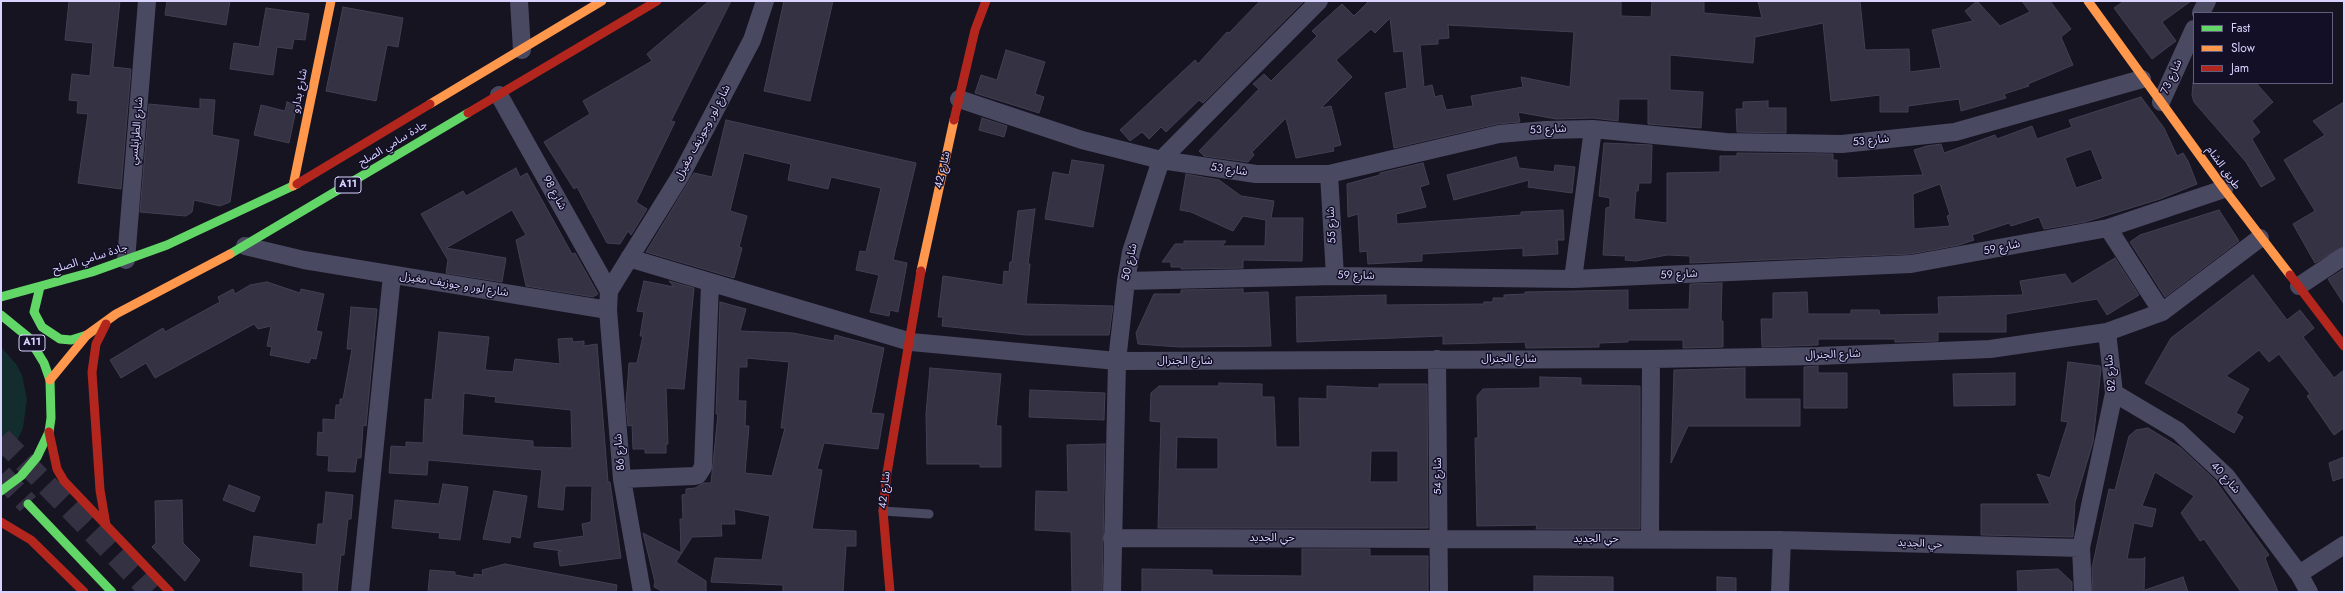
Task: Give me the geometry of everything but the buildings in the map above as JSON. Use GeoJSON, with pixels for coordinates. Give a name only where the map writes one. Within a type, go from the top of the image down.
{"type":"FeatureCollection","features":[{"type":"Feature","properties":{"kind":"main road","name":"شارع بدارو"},"geometry":{"type":"LineString","coordinates":[[293,186],[330,1]]}},
{"type":"Feature","properties":{"kind":"main road","name":"جادة سامي الصلح"},"geometry":{"type":"LineString","coordinates":[[1,297],[40,287],[126,260],[196,233],[293,186],[602,1]]}},
{"type":"Feature","properties":{"kind":"main road","name":"جادة سامي الصلح"},"geometry":{"type":"LineString","coordinates":[[50,380],[87,335],[116,314],[245,246],[657,1]]}},
{"type":"Feature","properties":{"kind":"main road","name":"شارع 42"},"geometry":{"type":"LineString","coordinates":[[890,592],[883,512],[887,473],[911,342],[927,238],[975,30],[986,1]]}},
{"type":"Feature","properties":{"kind":"main road","name":"طريق الشام"},"geometry":{"type":"LineString","coordinates":[[2088,1],[2142,79],[2161,102],[2260,238],[2299,286],[2344,346]]}},
{"type":"Feature","properties":{"kind":"main road"},"geometry":{"type":"LineString","coordinates":[[40,287],[34,312],[42,327],[60,339],[71,340],[87,335]]}},
{"type":"Feature","properties":{"kind":"main road"},"geometry":{"type":"LineString","coordinates":[[106,525],[100,490],[92,364],[98,337],[103,327],[116,314]]}},
{"type":"Feature","properties":{"kind":"main road","name":"A11"},"geometry":{"type":"LineString","coordinates":[[1,315],[28,337],[40,356],[50,380],[49,432],[30,467],[1,491]]}},
{"type":"Feature","properties":{"kind":"main road"},"geometry":{"type":"LineString","coordinates":[[49,432],[55,462],[64,482],[170,592]]}},
{"type":"Feature","properties":{"kind":"main road"},"geometry":{"type":"LineString","coordinates":[[28,504],[112,592]]}},
{"type":"Feature","properties":{"kind":"main road"},"geometry":{"type":"LineString","coordinates":[[1,522],[31,540],[84,592]]}},
{"type":"Feature","properties":{"kind":"street","name":"شارع الطرابلسي"},"geometry":{"type":"LineString","coordinates":[[126,260],[147,1]]}},
{"type":"Feature","properties":{"kind":"street"},"geometry":{"type":"LineString","coordinates":[[519,1],[522,50]]}},
{"type":"Feature","properties":{"kind":"street","name":"شارع لور وجوزيف مغيزل"},"geometry":{"type":"LineString","coordinates":[[629,258],[681,174],[752,40],[764,1]]}},
{"type":"Feature","properties":{"kind":"street","name":"شارع 50"},"geometry":{"type":"LineString","coordinates":[[1112,592],[1117,361],[1126,281],[1131,252],[1161,160],[1319,1]]}},
{"type":"Feature","properties":{"kind":"street"},"geometry":{"type":"LineString","coordinates":[[2202,12],[2207,1]]}},
{"type":"Feature","properties":{"kind":"street","name":"شارع 73"},"geometry":{"type":"LineString","coordinates":[[2161,102],[2193,31]]}},
{"type":"Feature","properties":{"kind":"street","name":"شارع 53"},"geometry":{"type":"LineString","coordinates":[[959,99],[1082,140],[1161,160],[1256,174],[1329,174],[1499,134],[1545,130],[1593,129],[1726,142],[1842,144],[1955,132],[2142,79]]}},
{"type":"Feature","properties":{"kind":"street","name":"شارع 98"},"geometry":{"type":"LineString","coordinates":[[499,95],[609,291]]}},
{"type":"Feature","properties":{"kind":"street"},"geometry":{"type":"LineString","coordinates":[[1573,280],[1593,129]]}},
{"type":"Feature","properties":{"kind":"street","name":"شارع 55"},"geometry":{"type":"LineString","coordinates":[[1329,174],[1335,276]]}},
{"type":"Feature","properties":{"kind":"street","name":"شارع 59"},"geometry":{"type":"LineString","coordinates":[[1126,281],[1335,276],[1573,280],[1911,264],[2108,228],[2224,189]]}},
{"type":"Feature","properties":{"kind":"street"},"geometry":{"type":"LineString","coordinates":[[2108,228],[2162,312]]}},
{"type":"Feature","properties":{"kind":"street"},"geometry":{"type":"LineString","coordinates":[[2107,332],[2162,312],[2260,238]]}},
{"type":"Feature","properties":{"kind":"street","name":"شارع لور و جوزيف مغيزل"},"geometry":{"type":"LineString","coordinates":[[245,246],[279,255],[392,275],[608,310]]}},
{"type":"Feature","properties":{"kind":"street"},"geometry":{"type":"LineString","coordinates":[[2299,286],[2344,256]]}},
{"type":"Feature","properties":{"kind":"street"},"geometry":{"type":"LineString","coordinates":[[608,310],[609,291],[629,258],[710,284],[911,342]]}},
{"type":"Feature","properties":{"kind":"street"},"geometry":{"type":"LineString","coordinates":[[360,592],[392,275]]}},
{"type":"Feature","properties":{"kind":"street"},"geometry":{"type":"LineString","coordinates":[[622,479],[694,476],[698,475],[703,467],[710,284]]}},
{"type":"Feature","properties":{"kind":"street","name":"شارع 86"},"geometry":{"type":"LineString","coordinates":[[608,310],[622,479],[642,592]]}},
{"type":"Feature","properties":{"kind":"street","name":"شارع الجنرال"},"geometry":{"type":"LineString","coordinates":[[911,342],[1117,361],[1651,359],[1818,356],[1990,349],[2107,332]]}},
{"type":"Feature","properties":{"kind":"street","name":"شارع 82"},"geometry":{"type":"LineString","coordinates":[[2082,592],[2081,548],[2114,393],[2107,332]]}},
{"type":"Feature","properties":{"kind":"street","name":"شارع 54"},"geometry":{"type":"LineString","coordinates":[[1437,359],[1438,539],[1440,592]]}},
{"type":"Feature","properties":{"kind":"street"},"geometry":{"type":"LineString","coordinates":[[1650,539],[1651,359]]}},
{"type":"Feature","properties":{"kind":"street","name":"شارع 40"},"geometry":{"type":"LineString","coordinates":[[2114,393],[2178,431],[2226,476],[2299,574],[2309,592]]}},
{"type":"Feature","properties":{"kind":"street","name":"حي الجديد"},"geometry":{"type":"LineString","coordinates":[[1112,538],[1782,540],[2081,548]]}},
{"type":"Feature","properties":{"kind":"street"},"geometry":{"type":"LineString","coordinates":[[1780,592],[1782,540]]}},
{"type":"Feature","properties":{"kind":"street"},"geometry":{"type":"LineString","coordinates":[[2299,574],[2344,545]]}},
{"type":"Feature","properties":{"kind":"lane"},"geometry":{"type":"LineString","coordinates":[[883,512],[929,514]]}},
{"type":"Feature","properties":{"kind":"green space"},"geometry":{"type":"Polygon","coordinates":[[[1,347],[16,364],[22,375],[27,399],[23,428],[16,443],[1,459],[1,347]]]}},
{"type":"Feature","properties":{"kind":"tunnel"},"geometry":{"type":"LineString","coordinates":[[1,438],[151,592]]}},
{"type":"Feature","properties":{"kind":"tunnel"},"geometry":{"type":"LineString","coordinates":[[1,475],[28,504]]}},
{"type":"Feature","properties":{"kind":"traffic: fast"},"geometry":{"type":"LineString","coordinates":[[230,254],[468,113]]}},
{"type":"Feature","properties":{"kind":"traffic: fast"},"geometry":{"type":"LineString","coordinates":[[1,297],[92,272],[167,245],[297,184]]}},
{"type":"Feature","properties":{"kind":"traffic: fast"},"geometry":{"type":"LineString","coordinates":[[40,287],[34,312],[42,327],[60,339],[71,340],[87,335]]}},
{"type":"Feature","properties":{"kind":"traffic: fast"},"geometry":{"type":"LineString","coordinates":[[1,315],[28,337],[44,363],[50,380],[51,418],[49,432],[37,457],[21,476],[1,491]]}},
{"type":"Feature","properties":{"kind":"traffic: fast"},"geometry":{"type":"LineString","coordinates":[[28,504],[112,592]]}},
{"type":"Feature","properties":{"kind":"traffic: slow"},"geometry":{"type":"LineString","coordinates":[[293,186],[331,1]]}},
{"type":"Feature","properties":{"kind":"traffic: slow"},"geometry":{"type":"LineString","coordinates":[[430,104],[602,1]]}},
{"type":"Feature","properties":{"kind":"traffic: slow"},"geometry":{"type":"LineString","coordinates":[[2088,1],[2224,189],[2290,275]]}},
{"type":"Feature","properties":{"kind":"traffic: slow"},"geometry":{"type":"LineString","coordinates":[[921,271],[954,120]]}},
{"type":"Feature","properties":{"kind":"traffic: slow"},"geometry":{"type":"LineString","coordinates":[[50,380],[87,335],[116,314],[230,254]]}},
{"type":"Feature","properties":{"kind":"traffic: jam"},"geometry":{"type":"LineString","coordinates":[[468,113],[657,1]]}},
{"type":"Feature","properties":{"kind":"traffic: jam"},"geometry":{"type":"LineString","coordinates":[[954,120],[975,30],[986,1]]}},
{"type":"Feature","properties":{"kind":"traffic: jam"},"geometry":{"type":"LineString","coordinates":[[297,184],[430,104]]}},
{"type":"Feature","properties":{"kind":"traffic: jam"},"geometry":{"type":"LineString","coordinates":[[890,592],[883,511],[887,473],[921,271]]}},
{"type":"Feature","properties":{"kind":"traffic: jam"},"geometry":{"type":"LineString","coordinates":[[2290,275],[2344,346]]}},
{"type":"Feature","properties":{"kind":"traffic: jam"},"geometry":{"type":"LineString","coordinates":[[106,324],[96,344],[92,372],[100,490],[106,525]]}},
{"type":"Feature","properties":{"kind":"traffic: jam"},"geometry":{"type":"LineString","coordinates":[[49,432],[57,469],[64,481],[170,592]]}},
{"type":"Feature","properties":{"kind":"traffic: jam"},"geometry":{"type":"LineString","coordinates":[[1,522],[31,540],[84,592]]}}]}
